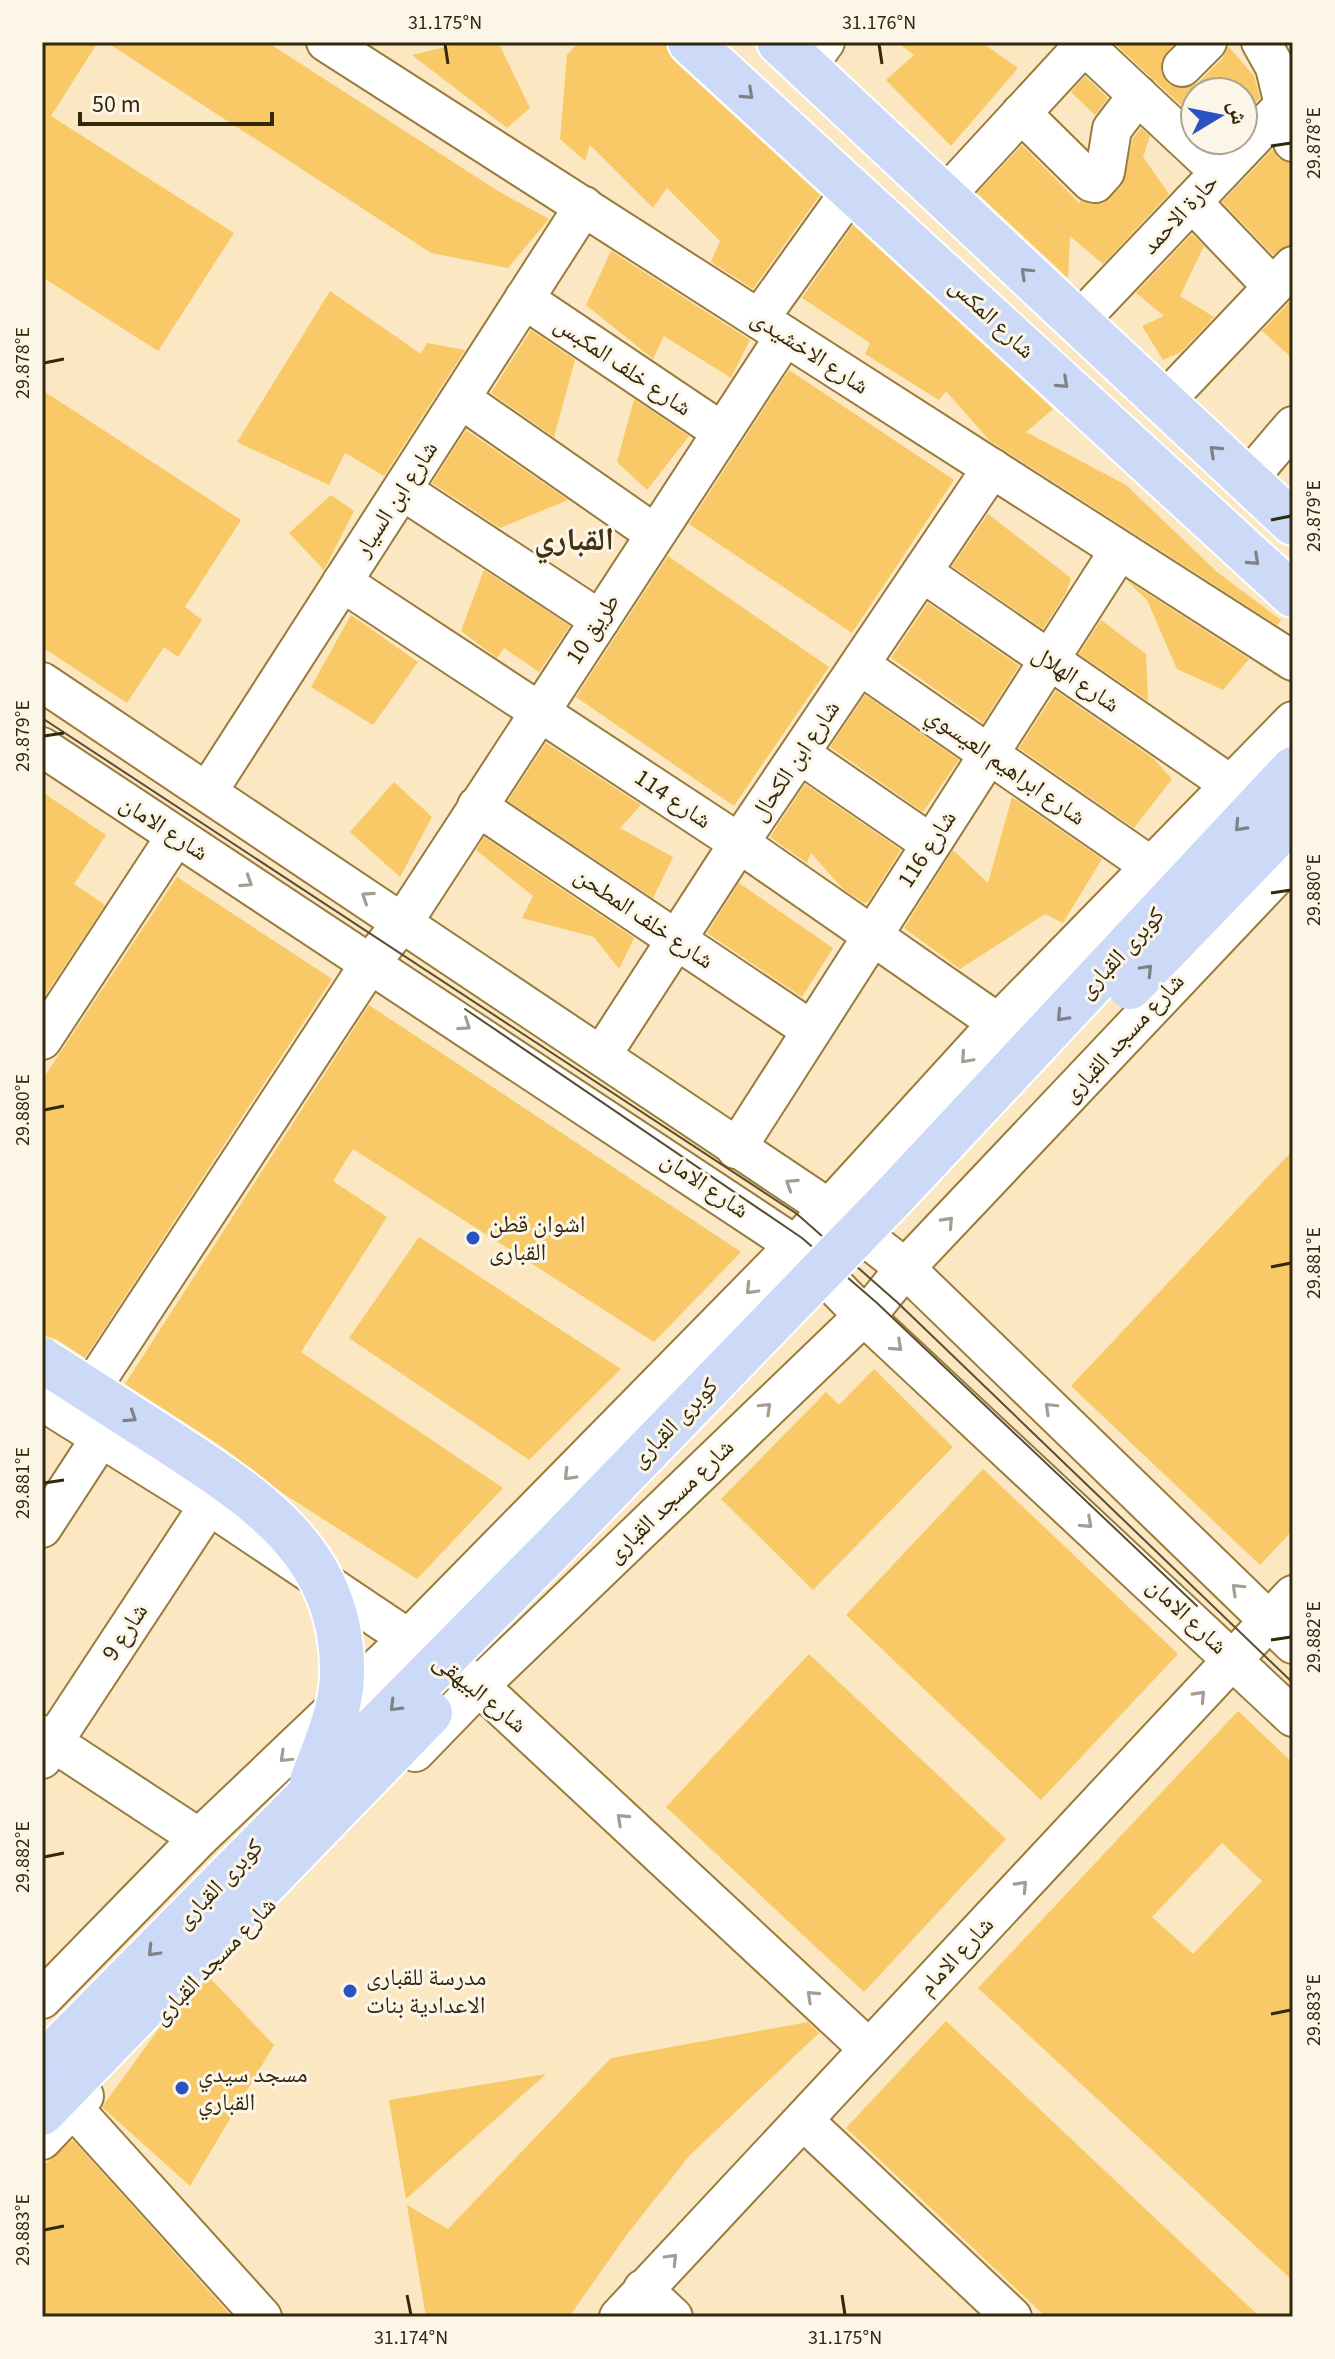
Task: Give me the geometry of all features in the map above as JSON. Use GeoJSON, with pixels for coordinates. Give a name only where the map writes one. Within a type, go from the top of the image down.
{"type":"FeatureCollection","features":[{"type":"Feature","properties":{"kind":"main road","name":"شارع المكس"},"geometry":{"type":"LineString","coordinates":[[690,42],[1293,595]]}},
{"type":"Feature","properties":{"kind":"main road"},"geometry":{"type":"LineString","coordinates":[[804,50],[1077,323],[1293,523]]}},
{"type":"Feature","properties":{"kind":"main road","name":"كوبرى القبارى"},"geometry":{"type":"LineString","coordinates":[[42,2065],[308,1792],[558,1543],[895,1195],[1293,769]]}},
{"type":"Feature","properties":{"kind":"main road","name":"كوبرى القبارى"},"geometry":{"type":"LineString","coordinates":[[57,2111],[1293,818]]}},
{"type":"Feature","properties":{"kind":"main road"},"geometry":{"type":"LineString","coordinates":[[42,1360],[222,1476],[287,1528],[312,1561],[334,1611],[340,1637],[342,1678],[329,1733],[308,1792]]}},
{"type":"Feature","properties":{"kind":"street","name":"شارع الاخشيدى"},"geometry":{"type":"LineString","coordinates":[[326,42],[1293,661]]}},
{"type":"Feature","properties":{"kind":"street"},"geometry":{"type":"LineString","coordinates":[[946,195],[1085,43],[1220,172]]}},
{"type":"Feature","properties":{"kind":"street"},"geometry":{"type":"LineString","coordinates":[[1276,58],[1293,142]]}},
{"type":"Feature","properties":{"kind":"street"},"geometry":{"type":"LineString","coordinates":[[1021,113],[1095,183],[1105,172],[1112,129],[1138,95]]}},
{"type":"Feature","properties":{"kind":"street","name":"حارة الاحمد"},"geometry":{"type":"LineString","coordinates":[[1077,323],[1284,105]]}},
{"type":"Feature","properties":{"kind":"street","name":"طريق 10"},"geometry":{"type":"LineString","coordinates":[[42,1528],[71,1420],[371,962],[403,922],[722,432],[772,328],[852,189]]}},
{"type":"Feature","properties":{"kind":"street"},"geometry":{"type":"LineString","coordinates":[[1163,403],[1283,277],[1192,202]]}},
{"type":"Feature","properties":{"kind":"street","name":"شارع ابن السيار"},"geometry":{"type":"LineString","coordinates":[[208,791],[584,206]]}},
{"type":"Feature","properties":{"kind":"street","name":"شارع خلف المكبس"},"geometry":{"type":"LineString","coordinates":[[524,299],[722,432]]}},
{"type":"Feature","properties":{"kind":"street"},"geometry":{"type":"LineString","coordinates":[[461,399],[655,534]]}},
{"type":"Feature","properties":{"kind":"street"},"geometry":{"type":"LineString","coordinates":[[1247,480],[1293,426]]}},
{"type":"Feature","properties":{"kind":"street","name":"شارع ابن الكحال"},"geometry":{"type":"LineString","coordinates":[[601,1056],[739,843],[992,468]]}},
{"type":"Feature","properties":{"kind":"street"},"geometry":{"type":"LineString","coordinates":[[402,490],[600,620]]}},
{"type":"Feature","properties":{"kind":"street","name":"شارع 116"},"geometry":{"type":"LineString","coordinates":[[736,1149],[1119,551]]}},
{"type":"Feature","properties":{"kind":"street","name":"شارع الهلال"},"geometry":{"type":"LineString","coordinates":[[922,572],[1231,785]]}},
{"type":"Feature","properties":{"kind":"street","name":"شارع 114"},"geometry":{"type":"LineString","coordinates":[[342,582],[739,843],[998,1023]]}},
{"type":"Feature","properties":{"kind":"street","name":"شارع ابراهيم العيسوي"},"geometry":{"type":"LineString","coordinates":[[860,665],[1152,867]]}},
{"type":"Feature","properties":{"kind":"street","name":"شارع الامان"},"geometry":{"type":"LineString","coordinates":[[42,682],[828,1208],[905,1268],[1285,1620]]}},
{"type":"Feature","properties":{"kind":"street"},"geometry":{"type":"LineString","coordinates":[[42,1999],[199,1838],[410,1637],[795,1245],[998,1023],[1293,721]]}},
{"type":"Feature","properties":{"kind":"street","name":"شارع الامان"},"geometry":{"type":"LineString","coordinates":[[42,747],[795,1245],[863,1315],[1293,1717]]}},
{"type":"Feature","properties":{"kind":"street"},"geometry":{"type":"LineString","coordinates":[[800,754],[931,844]]}},
{"type":"Feature","properties":{"kind":"street","name":"شارع خلف المطحن"},"geometry":{"type":"LineString","coordinates":[[477,806],[811,1030]]}},
{"type":"Feature","properties":{"kind":"street"},"geometry":{"type":"LineString","coordinates":[[42,1040],[176,836]]}},
{"type":"Feature","properties":{"kind":"street","name":"شارع مسجد القبارى"},"geometry":{"type":"LineString","coordinates":[[42,2140],[57,2111],[479,1686],[863,1315],[1293,858]]}},
{"type":"Feature","properties":{"kind":"street","name":"شارع البيهقى"},"geometry":{"type":"LineString","coordinates":[[71,1420],[209,1505],[479,1686],[869,2049]]}},
{"type":"Feature","properties":{"kind":"street","name":"شارع 9"},"geometry":{"type":"LineString","coordinates":[[46,1746],[209,1505]]}},
{"type":"Feature","properties":{"kind":"street","name":"شارع الامام"},"geometry":{"type":"LineString","coordinates":[[619,2317],[1234,1659],[1285,1620]]}},
{"type":"Feature","properties":{"kind":"street"},"geometry":{"type":"LineString","coordinates":[[46,1746],[199,1838]]}},
{"type":"Feature","properties":{"kind":"street"},"geometry":{"type":"LineString","coordinates":[[57,2111],[262,2317]]}},
{"type":"Feature","properties":{"kind":"street"},"geometry":{"type":"LineString","coordinates":[[804,2121],[1012,2317]]}},
{"type":"Feature","properties":{"kind":"street"},"geometry":{"type":"LineString","coordinates":[[643,2289],[673,2317]]}},
{"type":"Feature","properties":{"kind":"building"},"geometry":{"type":"Polygon","coordinates":[[[42,42],[98,42],[51,116],[234,233],[158,351],[42,277],[42,42]]]}},
{"type":"Feature","properties":{"kind":"building"},"geometry":{"type":"Polygon","coordinates":[[[106,42],[267,42],[498,191],[549,219],[508,268],[431,253],[106,42]]]}},
{"type":"Feature","properties":{"kind":"building"},"geometry":{"type":"Polygon","coordinates":[[[466,42],[498,42],[530,108],[507,128],[412,55],[466,42]]]}},
{"type":"Feature","properties":{"kind":"building"},"geometry":{"type":"Polygon","coordinates":[[[579,42],[666,42],[673,60],[820,195],[753,289],[711,262],[720,241],[667,188],[653,208],[590,145],[585,161],[560,139],[567,55],[579,42]]]}},
{"type":"Feature","properties":{"kind":"building"},"geometry":{"type":"Polygon","coordinates":[[[897,42],[981,42],[1018,68],[951,146],[886,80],[914,55],[897,42]]]}},
{"type":"Feature","properties":{"kind":"building"},"geometry":{"type":"Polygon","coordinates":[[[1113,42],[1176,42],[1161,61],[1161,72],[1167,83],[1179,88],[1179,103],[1113,42]]]}},
{"type":"Feature","properties":{"kind":"building"},"geometry":{"type":"Polygon","coordinates":[[[1228,46],[1254,76],[1205,76],[1223,58],[1228,46]]]}},
{"type":"Feature","properties":{"kind":"building"},"geometry":{"type":"Polygon","coordinates":[[[1085,76],[1108,98],[1095,115],[1071,92],[1085,76]]]}},
{"type":"Feature","properties":{"kind":"building"},"geometry":{"type":"Polygon","coordinates":[[[1141,128],[1150,136],[1143,157],[1169,194],[1103,264],[1070,236],[1068,278],[977,193],[1022,145],[1080,204],[1080,200],[1102,204],[1122,186],[1133,138],[1141,128]]]}},
{"type":"Feature","properties":{"kind":"building"},"geometry":{"type":"Polygon","coordinates":[[[1273,149],[1278,158],[1290,163],[1293,171],[1293,245],[1273,255],[1222,202],[1273,149]]]}},
{"type":"Feature","properties":{"kind":"building"},"geometry":{"type":"Polygon","coordinates":[[[853,225],[1053,409],[1026,432],[1126,485],[1217,572],[1281,620],[1277,625],[990,441],[946,391],[939,400],[865,354],[870,343],[802,298],[853,225]]]}},
{"type":"Feature","properties":{"kind":"building"},"geometry":{"type":"Polygon","coordinates":[[[1192,234],[1204,246],[1180,296],[1214,317],[1181,352],[1163,360],[1142,326],[1164,316],[1136,293],[1192,234]]]}},
{"type":"Feature","properties":{"kind":"building"},"geometry":{"type":"Polygon","coordinates":[[[611,251],[750,340],[731,378],[664,336],[653,359],[586,305],[611,251]]]}},
{"type":"Feature","properties":{"kind":"building"},"geometry":{"type":"Polygon","coordinates":[[[330,291],[421,354],[427,343],[465,350],[384,476],[345,453],[329,485],[237,442],[330,291]]]}},
{"type":"Feature","properties":{"kind":"building"},"geometry":{"type":"Polygon","coordinates":[[[1293,298],[1293,359],[1262,331],[1293,298]]]}},
{"type":"Feature","properties":{"kind":"building"},"geometry":{"type":"Polygon","coordinates":[[[531,330],[575,360],[554,437],[491,393],[531,330]]]}},
{"type":"Feature","properties":{"kind":"building"},"geometry":{"type":"Polygon","coordinates":[[[789,370],[954,480],[852,633],[689,524],[789,370]]]}},
{"type":"Feature","properties":{"kind":"building"},"geometry":{"type":"Polygon","coordinates":[[[42,390],[241,520],[185,607],[202,620],[178,657],[164,647],[127,703],[42,647],[42,390]]]}},
{"type":"Feature","properties":{"kind":"building"},"geometry":{"type":"Polygon","coordinates":[[[634,399],[689,436],[647,490],[617,462],[634,399]]]}},
{"type":"Feature","properties":{"kind":"building"},"geometry":{"type":"Polygon","coordinates":[[[466,430],[568,500],[500,528],[432,483],[466,430]]]}},
{"type":"Feature","properties":{"kind":"building"},"geometry":{"type":"Polygon","coordinates":[[[331,495],[354,511],[324,570],[289,533],[331,495]]]}},
{"type":"Feature","properties":{"kind":"building"},"geometry":{"type":"Polygon","coordinates":[[[988,514],[1071,578],[1066,593],[1043,629],[952,566],[988,514]]]}},
{"type":"Feature","properties":{"kind":"building"},"geometry":{"type":"Polygon","coordinates":[[[668,556],[829,667],[734,806],[576,697],[668,556]]]}},
{"type":"Feature","properties":{"kind":"building"},"geometry":{"type":"Polygon","coordinates":[[[484,570],[570,626],[539,672],[504,648],[497,658],[461,631],[484,570]]]}},
{"type":"Feature","properties":{"kind":"building"},"geometry":{"type":"Polygon","coordinates":[[[1126,580],[1249,659],[1223,690],[1177,669],[1147,600],[1126,580]]]}},
{"type":"Feature","properties":{"kind":"building"},"geometry":{"type":"Polygon","coordinates":[[[928,603],[1019,666],[983,723],[891,658],[928,603]]]}},
{"type":"Feature","properties":{"kind":"building"},"geometry":{"type":"Polygon","coordinates":[[[351,615],[418,662],[373,725],[311,687],[351,615]]]}},
{"type":"Feature","properties":{"kind":"building"},"geometry":{"type":"Polygon","coordinates":[[[1101,620],[1146,654],[1148,701],[1079,654],[1101,620]]]}},
{"type":"Feature","properties":{"kind":"building"},"geometry":{"type":"Polygon","coordinates":[[[1056,691],[1154,759],[1172,779],[1134,828],[1019,748],[1056,691]]]}},
{"type":"Feature","properties":{"kind":"building"},"geometry":{"type":"Polygon","coordinates":[[[865,695],[959,760],[923,812],[830,747],[865,695]]]}},
{"type":"Feature","properties":{"kind":"building"},"geometry":{"type":"Polygon","coordinates":[[[546,743],[641,805],[620,828],[673,857],[653,898],[508,801],[546,743]]]}},
{"type":"Feature","properties":{"kind":"building"},"geometry":{"type":"Polygon","coordinates":[[[394,782],[432,817],[400,877],[350,832],[394,782]]]}},
{"type":"Feature","properties":{"kind":"building"},"geometry":{"type":"Polygon","coordinates":[[[805,784],[901,850],[868,902],[864,903],[843,889],[811,853],[807,863],[770,837],[805,784]]]}},
{"type":"Feature","properties":{"kind":"building"},"geometry":{"type":"Polygon","coordinates":[[[42,792],[106,835],[74,884],[105,905],[42,1000],[42,792]]]}},
{"type":"Feature","properties":{"kind":"building"},"geometry":{"type":"Polygon","coordinates":[[[1012,797],[1102,859],[1063,923],[1045,914],[960,969],[904,928],[953,850],[988,883],[1012,797]]]}},
{"type":"Feature","properties":{"kind":"building"},"geometry":{"type":"Polygon","coordinates":[[[484,837],[634,938],[619,969],[594,937],[522,918],[533,896],[476,850],[484,837]]]}},
{"type":"Feature","properties":{"kind":"building"},"geometry":{"type":"Polygon","coordinates":[[[177,877],[332,979],[85,1358],[56,1339],[42,1335],[42,1080],[177,877]]]}},
{"type":"Feature","properties":{"kind":"building"},"geometry":{"type":"Polygon","coordinates":[[[739,883],[833,948],[802,997],[707,933],[739,883]]]}},
{"type":"Feature","properties":{"kind":"building"},"geometry":{"type":"Polygon","coordinates":[[[369,1005],[741,1252],[654,1342],[353,1149],[333,1181],[387,1217],[301,1352],[503,1488],[417,1579],[284,1494],[218,1444],[125,1384],[369,1005]]]}},
{"type":"Feature","properties":{"kind":"building"},"geometry":{"type":"Polygon","coordinates":[[[1293,1150],[1293,1530],[1260,1565],[1071,1386],[1293,1150]]]}},
{"type":"Feature","properties":{"kind":"building"},"geometry":{"type":"Polygon","coordinates":[[[419,1237],[621,1369],[529,1460],[349,1338],[419,1237]]]}},
{"type":"Feature","properties":{"kind":"building"},"geometry":{"type":"Polygon","coordinates":[[[874,1369],[953,1447],[813,1590],[721,1499],[826,1392],[839,1405],[874,1369]]]}},
{"type":"Feature","properties":{"kind":"building"},"geometry":{"type":"Polygon","coordinates":[[[983,1469],[1178,1654],[1041,1800],[846,1615],[983,1469]]]}},
{"type":"Feature","properties":{"kind":"building"},"geometry":{"type":"Polygon","coordinates":[[[809,1654],[1006,1839],[864,1992],[666,1807],[809,1654]]]}},
{"type":"Feature","properties":{"kind":"building"},"geometry":{"type":"Polygon","coordinates":[[[1238,1711],[1293,1763],[1293,2281],[978,1988],[1238,1711]],[[1222,1843],[1152,1917],[1193,1954],[1262,1881],[1222,1843]]]}},
{"type":"Feature","properties":{"kind":"building","name":"مسجد سيدي القباري"},"geometry":{"type":"Polygon","coordinates":[[[209,1977],[274,2045],[190,2186],[102,2107],[160,2027],[209,1977]]]}},
{"type":"Feature","properties":{"kind":"building"},"geometry":{"type":"Polygon","coordinates":[[[946,2021],[1260,2317],[1046,2317],[846,2128],[946,2021]]]}},
{"type":"Feature","properties":{"kind":"building"},"geometry":{"type":"Polygon","coordinates":[[[808,2022],[819,2033],[690,2155],[628,2233],[569,2317],[426,2317],[407,2205],[448,2229],[611,2058],[808,2022]]]}},
{"type":"Feature","properties":{"kind":"building"},"geometry":{"type":"Polygon","coordinates":[[[546,2074],[406,2199],[389,2100],[546,2074]]]}},
{"type":"Feature","properties":{"kind":"building"},"geometry":{"type":"Polygon","coordinates":[[[71,2141],[232,2317],[42,2317],[42,2167],[71,2141]]]}},
{"type":"Feature","properties":{"kind":"tram line"},"geometry":{"type":"LineString","coordinates":[[42,718],[797,1214],[898,1303],[1293,1683]]}},
{"type":"Feature","properties":{"kind":"tram line"},"geometry":{"type":"LineString","coordinates":[[465,1009],[802,1238],[877,1303],[1197,1606]]}},
{"type":"Feature","properties":{"kind":"place","name":"اشوان قطن القبارى"},"geometry":{"type":"Point","coordinates":[473,1238]}},
{"type":"Feature","properties":{"kind":"place","name":"مدرسة للقبارى الاعدادية بنات"},"geometry":{"type":"Point","coordinates":[350,1991]}},
{"type":"Feature","properties":{"kind":"place","name":"مسجد سيدي القباري"},"geometry":{"type":"Point","coordinates":[182,2088]}},
{"type":"Feature","properties":{"kind":"district","name":"القباري"},"geometry":{"type":"Point","coordinates":[574,540]}}]}
